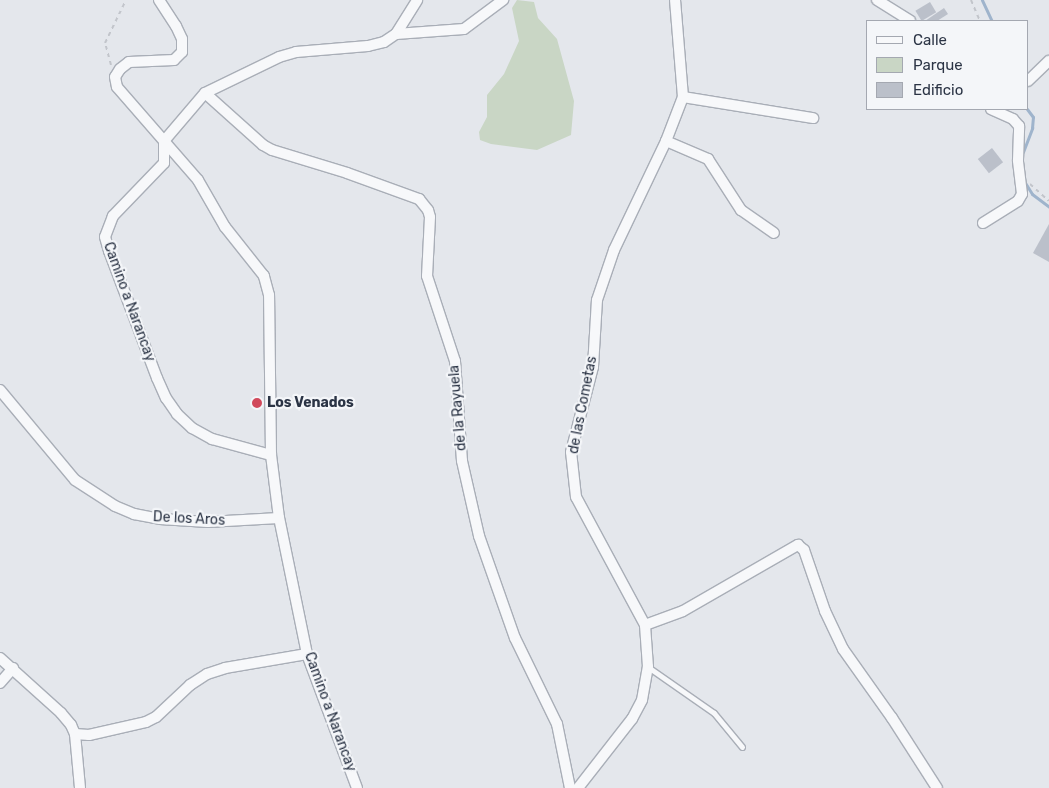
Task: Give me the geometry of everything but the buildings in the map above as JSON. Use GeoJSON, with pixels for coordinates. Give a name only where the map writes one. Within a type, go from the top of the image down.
{"type":"FeatureCollection","features":[{"type":"Feature","properties":{"kind":"street"},"geometry":{"type":"LineString","coordinates":[[159,0],[176,26],[182,40],[182,52],[174,60],[129,62],[120,69],[115,77],[116,88],[164,141],[205,94],[279,58],[296,52],[368,46],[384,42],[396,34],[416,0]]}},
{"type":"Feature","properties":{"kind":"street"},"geometry":{"type":"LineString","coordinates":[[396,34],[464,29],[503,0]]}},
{"type":"Feature","properties":{"kind":"street","name":"de las Cometas"},"geometry":{"type":"LineString","coordinates":[[578,788],[632,719],[642,700],[648,667],[645,625],[576,497],[572,452],[593,366],[597,300],[614,250],[666,141],[683,97],[676,0]]}},
{"type":"Feature","properties":{"kind":"street"},"geometry":{"type":"LineString","coordinates":[[878,0],[908,20]]}},
{"type":"Feature","properties":{"kind":"street"},"geometry":{"type":"LineString","coordinates":[[1029,80],[1049,61]]}},
{"type":"Feature","properties":{"kind":"street","name":"de la Rayuela"},"geometry":{"type":"LineString","coordinates":[[205,94],[263,145],[272,150],[347,173],[419,200],[428,210],[430,217],[427,276],[455,361],[462,461],[479,536],[515,638],[557,724],[570,788]]}},
{"type":"Feature","properties":{"kind":"street"},"geometry":{"type":"LineString","coordinates":[[683,97],[813,118]]}},
{"type":"Feature","properties":{"kind":"street"},"geometry":{"type":"LineString","coordinates":[[982,223],[1021,198],[1019,174],[1020,130],[1008,113],[995,110]]}},
{"type":"Feature","properties":{"kind":"street","name":"Camino a Narancay"},"geometry":{"type":"LineString","coordinates":[[164,141],[164,163],[112,216],[106,237],[109,251],[157,378],[166,398],[177,414],[192,428],[212,439],[271,455]]}},
{"type":"Feature","properties":{"kind":"street","name":"Camino a Narancay"},"geometry":{"type":"LineString","coordinates":[[164,141],[198,180],[225,227],[264,276],[269,295],[271,455],[279,518],[307,654],[357,788]]}},
{"type":"Feature","properties":{"kind":"street"},"geometry":{"type":"LineString","coordinates":[[666,141],[708,159],[741,210],[774,234]]}},
{"type":"Feature","properties":{"kind":"street","name":"De los Aros"},"geometry":{"type":"LineString","coordinates":[[0,390],[51,454],[75,480],[114,506],[134,514],[160,519],[208,522],[279,518]]}},
{"type":"Feature","properties":{"kind":"street"},"geometry":{"type":"LineString","coordinates":[[645,625],[683,611],[798,545],[804,550],[825,612],[843,649],[892,718],[937,788]]}},
{"type":"Feature","properties":{"kind":"street"},"geometry":{"type":"LineString","coordinates":[[75,734],[89,736],[146,722],[156,716],[190,685],[207,674],[251,662],[307,654]]}},
{"type":"Feature","properties":{"kind":"street"},"geometry":{"type":"LineString","coordinates":[[0,658],[62,713],[75,734],[80,788]]}},
{"type":"Feature","properties":{"kind":"street"},"geometry":{"type":"LineString","coordinates":[[0,683],[13,668]]}},
{"type":"Feature","properties":{"kind":"lane"},"geometry":{"type":"LineString","coordinates":[[648,667],[714,713],[742,747]]}},
{"type":"Feature","properties":{"kind":"path"},"geometry":{"type":"LineString","coordinates":[[115,77],[105,43],[126,0]]}},
{"type":"Feature","properties":{"kind":"path"},"geometry":{"type":"LineString","coordinates":[[971,0],[980,20]]}},
{"type":"Feature","properties":{"kind":"path"},"geometry":{"type":"LineString","coordinates":[[1019,174],[1049,201]]}},
{"type":"Feature","properties":{"kind":"green space"},"geometry":{"type":"Polygon","coordinates":[[[517,0],[534,2],[538,18],[557,39],[574,101],[571,135],[537,150],[491,144],[480,140],[479,132],[487,117],[487,95],[504,74],[519,41],[512,8],[517,0]]]}},
{"type":"Feature","properties":{"kind":"waterway"},"geometry":{"type":"LineString","coordinates":[[982,0],[992,20]]}},
{"type":"Feature","properties":{"kind":"waterway"},"geometry":{"type":"LineString","coordinates":[[1023,152],[1032,128],[1033,117],[1028,110]]}},
{"type":"Feature","properties":{"kind":"waterway"},"geometry":{"type":"LineString","coordinates":[[1024,181],[1032,194],[1049,207]]}},
{"type":"Feature","properties":{"kind":"place","name":"Los Venados"},"geometry":{"type":"Point","coordinates":[257,403]}}]}
